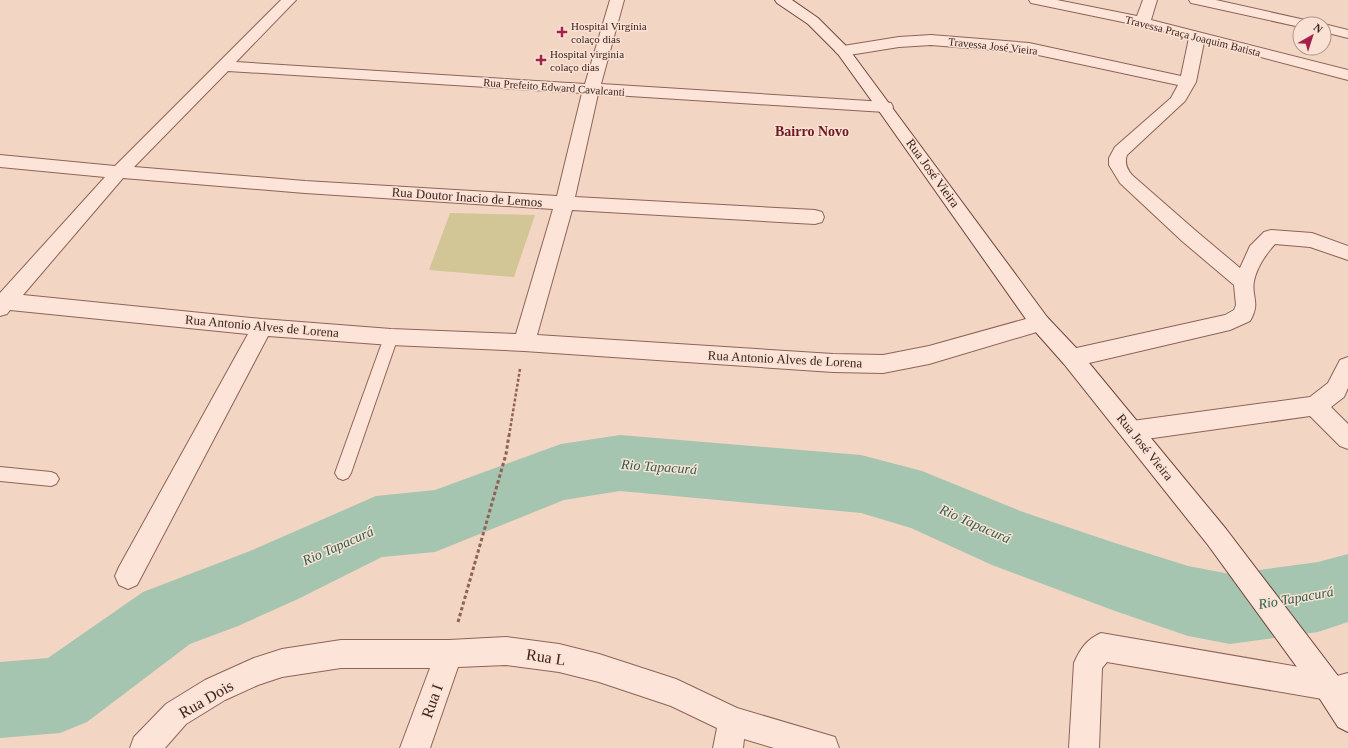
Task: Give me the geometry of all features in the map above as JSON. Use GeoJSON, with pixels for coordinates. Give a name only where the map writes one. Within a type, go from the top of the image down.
{"type":"FeatureCollection","features":[{"type":"Feature","properties":{"kind":"street"},"geometry":{"type":"LineString","coordinates":[[2,303],[119,172],[289,0]]}},
{"type":"Feature","properties":{"kind":"street"},"geometry":{"type":"LineString","coordinates":[[524,342],[564,204],[591,90],[617,0]]}},
{"type":"Feature","properties":{"kind":"street","name":"Rua José Vieira"},"geometry":{"type":"LineString","coordinates":[[782,0],[813,21],[843,51],[886,107],[1040,323],[1072,358],[1132,431],[1217,537],[1291,636],[1338,684],[1348,717]]}},
{"type":"Feature","properties":{"kind":"street","name":"Travessa Praça Joaquim Batista"},"geometry":{"type":"LineString","coordinates":[[1036,0],[1143,22],[1348,75]]}},
{"type":"Feature","properties":{"kind":"street"},"geometry":{"type":"LineString","coordinates":[[1143,22],[1150,0]]}},
{"type":"Feature","properties":{"kind":"street"},"geometry":{"type":"LineString","coordinates":[[1196,0],[1292,21]]}},
{"type":"Feature","properties":{"kind":"street"},"geometry":{"type":"LineString","coordinates":[[1332,30],[1348,34]]}},
{"type":"Feature","properties":{"kind":"street"},"geometry":{"type":"LineString","coordinates":[[1197,37],[1188,82],[1177,101],[1121,151],[1117,156],[1116,161],[1120,173],[1183,231],[1244,282]]}},
{"type":"Feature","properties":{"kind":"street","name":"Travessa José Vieira"},"geometry":{"type":"LineString","coordinates":[[843,51],[900,42],[931,40],[1029,48],[1188,82]]}},
{"type":"Feature","properties":{"kind":"street","name":"Rua Prefeito Edward Cavalcanti"},"geometry":{"type":"LineString","coordinates":[[223,66],[591,90],[886,107]]}},
{"type":"Feature","properties":{"kind":"street","name":"Rua Doutor Inacio de Lemos"},"geometry":{"type":"LineString","coordinates":[[0,160],[119,172],[564,204],[815,217]]}},
{"type":"Feature","properties":{"kind":"street"},"geometry":{"type":"LineString","coordinates":[[1072,358],[1236,320],[1243,315],[1246,305],[1244,282],[1257,251],[1271,237],[1312,240],[1348,253]]}},
{"type":"Feature","properties":{"kind":"street","name":"Rua Antonio Alves de Lorena"},"geometry":{"type":"LineString","coordinates":[[2,303],[262,328],[391,337],[524,342],[783,360],[883,364],[929,355],[1040,323]]}},
{"type":"Feature","properties":{"kind":"street"},"geometry":{"type":"LineString","coordinates":[[128,576],[262,328]]}},
{"type":"Feature","properties":{"kind":"street"},"geometry":{"type":"LineString","coordinates":[[1132,431],[1315,406],[1336,390],[1348,366]]}},
{"type":"Feature","properties":{"kind":"street"},"geometry":{"type":"LineString","coordinates":[[1315,406],[1348,439]]}},
{"type":"Feature","properties":{"kind":"street"},"geometry":{"type":"LineString","coordinates":[[1084,748],[1088,663],[1102,647],[1338,684]]}},
{"type":"Feature","properties":{"kind":"street","name":"Rua L"},"geometry":{"type":"LineString","coordinates":[[254,672],[282,663],[341,654],[449,654],[506,651],[572,661],[599,668],[676,693],[730,734],[824,748]]}},
{"type":"Feature","properties":{"kind":"street","name":"Rua I"},"geometry":{"type":"LineString","coordinates":[[415,748],[449,654]]}},
{"type":"Feature","properties":{"kind":"street","name":"Rua Dois"},"geometry":{"type":"LineString","coordinates":[[145,748],[176,714],[216,690],[254,672]]}},
{"type":"Feature","properties":{"kind":"lane"},"geometry":{"type":"LineString","coordinates":[[343,473],[391,337]]}},
{"type":"Feature","properties":{"kind":"lane"},"geometry":{"type":"LineString","coordinates":[[0,474],[51,479]]}},
{"type":"Feature","properties":{"kind":"path"},"geometry":{"type":"LineString","coordinates":[[449,654],[506,454],[524,342]]}},
{"type":"Feature","properties":{"kind":"shaded area"},"geometry":{"type":"Polygon","coordinates":[[[450,213],[535,215],[514,277],[429,270],[450,213]]]}},
{"type":"Feature","properties":{"kind":"waterway","name":"Rio Tapacurá"},"geometry":{"type":"LineString","coordinates":[[0,700],[60,695],[168,617],[213,601],[274,575],[376,527],[435,521],[561,472],[620,463],[861,484],[922,501],[1016,542],[1115,577],[1188,601],[1230,609],[1318,597],[1348,588]]}},
{"type":"Feature","properties":{"kind":"place","name":"Hospital Virgínia colaço dias"},"geometry":{"type":"Point","coordinates":[562,32]}},
{"type":"Feature","properties":{"kind":"place","name":"Hospital virginia colaço dias"},"geometry":{"type":"Point","coordinates":[541,60]}},
{"type":"Feature","properties":{"kind":"district","name":"Bairro Novo"},"geometry":{"type":"Point","coordinates":[812,131]}}]}
